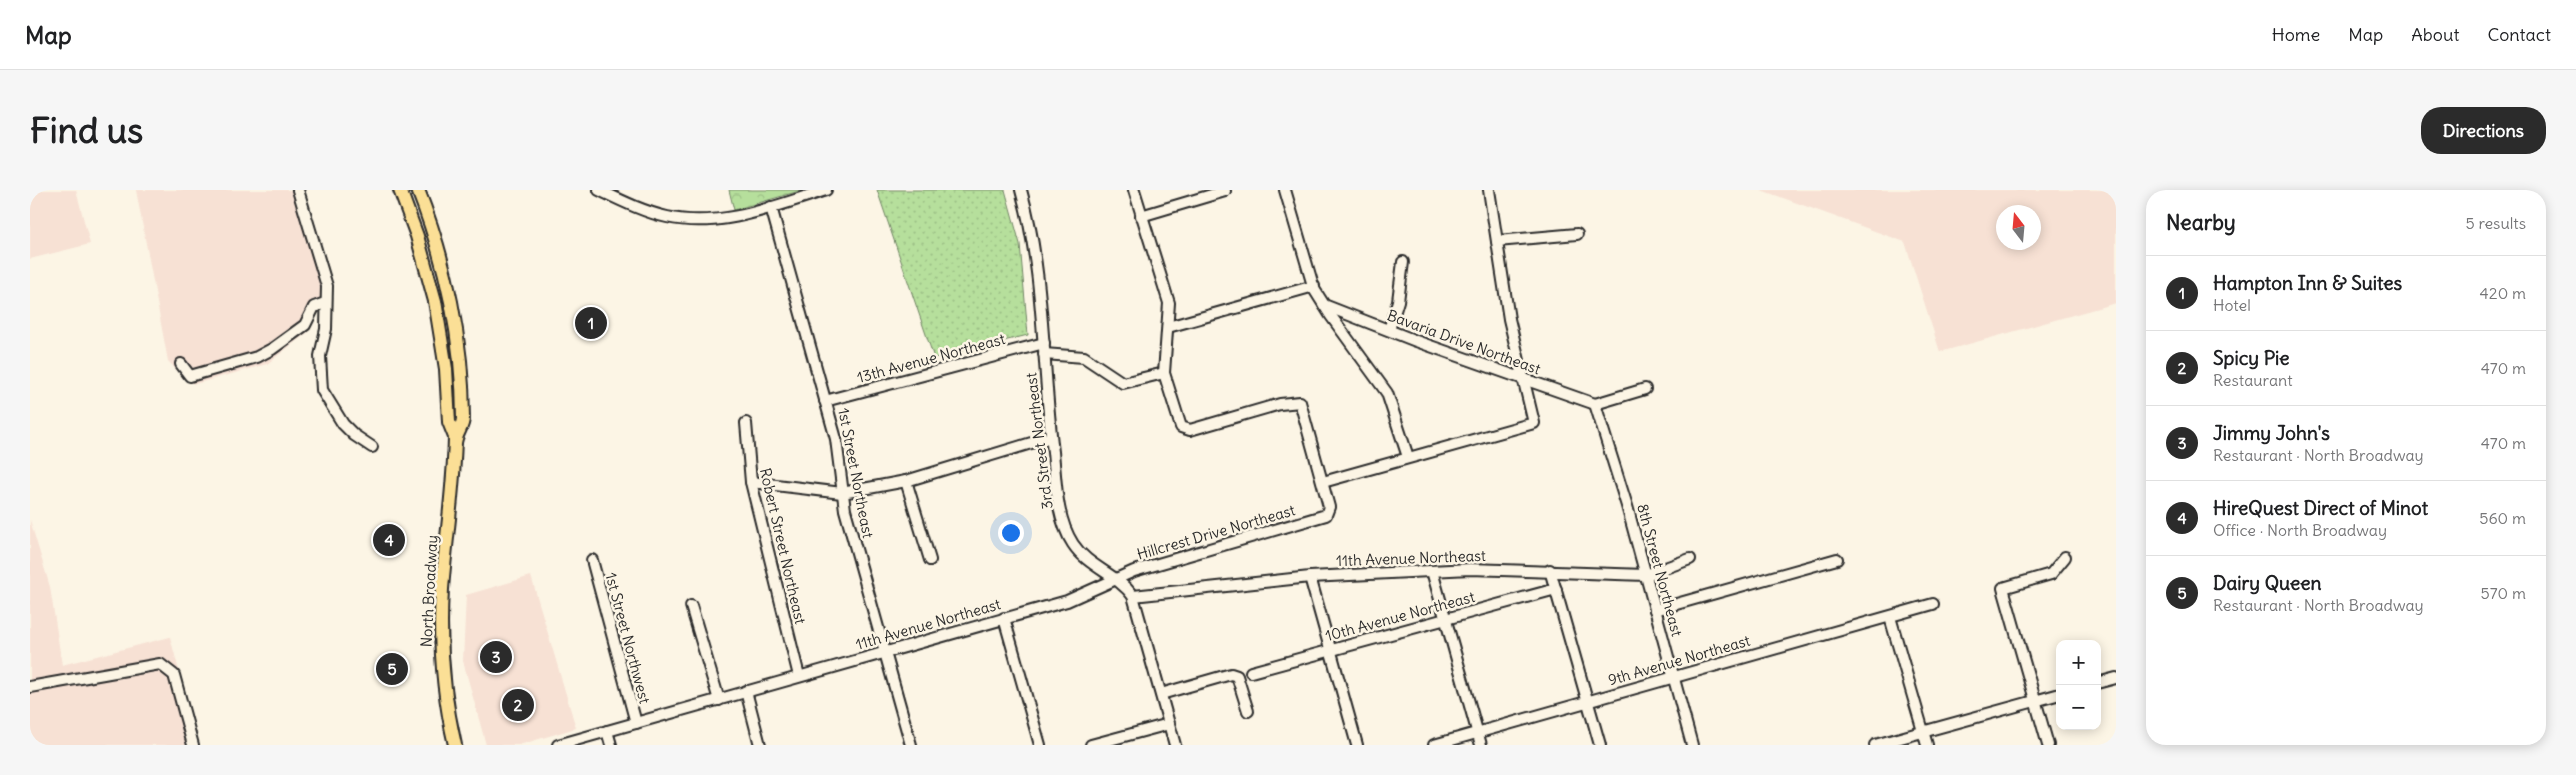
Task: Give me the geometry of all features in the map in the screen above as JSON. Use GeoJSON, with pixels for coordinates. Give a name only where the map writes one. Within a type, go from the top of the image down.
{"type":"FeatureCollection","features":[{"type":"Feature","properties":{"kind":"main road","name":"North Broadway"},"geometry":{"type":"LineString","coordinates":[[400,190],[419,242],[435,301],[445,362],[449,422],[456,437]]}},
{"type":"Feature","properties":{"kind":"main road","name":"North Broadway"},"geometry":{"type":"LineString","coordinates":[[418,190],[440,258],[454,325],[463,420],[456,437],[442,589],[441,634],[446,695],[455,745]]}},
{"type":"Feature","properties":{"kind":"street"},"geometry":{"type":"LineString","coordinates":[[298,190],[327,286],[325,303],[326,329],[320,364],[322,390],[343,424],[354,435],[372,447]]}},
{"type":"Feature","properties":{"kind":"street"},"geometry":{"type":"LineString","coordinates":[[599,190],[664,217],[695,221],[727,219],[826,190]]}},
{"type":"Feature","properties":{"kind":"street","name":"3rd Street Northeast"},"geometry":{"type":"LineString","coordinates":[[1021,190],[1033,246],[1059,503],[1068,535],[1083,556],[1126,586],[1132,596],[1175,745]]}},
{"type":"Feature","properties":{"kind":"street"},"geometry":{"type":"LineString","coordinates":[[1134,190],[1169,303],[1164,373],[1181,427],[1190,430],[1280,404],[1300,402],[1323,482],[1534,423],[1509,319],[1489,190]]}},
{"type":"Feature","properties":{"kind":"street"},"geometry":{"type":"LineString","coordinates":[[1285,190],[1314,286],[1324,305],[1387,393],[1408,457]]}},
{"type":"Feature","properties":{"kind":"street"},"geometry":{"type":"LineString","coordinates":[[1142,216],[1225,191]]}},
{"type":"Feature","properties":{"kind":"street","name":"1st Street Northeast"},"geometry":{"type":"LineString","coordinates":[[771,207],[836,439],[842,493],[911,745]]}},
{"type":"Feature","properties":{"kind":"street"},"geometry":{"type":"LineString","coordinates":[[1497,241],[1577,234]]}},
{"type":"Feature","properties":{"kind":"street"},"geometry":{"type":"LineString","coordinates":[[1389,330],[1398,301],[1403,262]]}},
{"type":"Feature","properties":{"kind":"street"},"geometry":{"type":"LineString","coordinates":[[1168,326],[1314,286]]}},
{"type":"Feature","properties":{"kind":"street"},"geometry":{"type":"LineString","coordinates":[[181,364],[190,376],[257,358],[305,324],[314,307],[325,303]]}},
{"type":"Feature","properties":{"kind":"street","name":"Bavaria Drive Northeast"},"geometry":{"type":"LineString","coordinates":[[1324,305],[1595,404]]}},
{"type":"Feature","properties":{"kind":"street","name":"13th Avenue Northeast"},"geometry":{"type":"LineString","coordinates":[[826,401],[1044,348],[1084,357],[1123,383],[1164,373]]}},
{"type":"Feature","properties":{"kind":"street"},"geometry":{"type":"LineString","coordinates":[[1595,404],[1645,389]]}},
{"type":"Feature","properties":{"kind":"street","name":"8th Street Northeast"},"geometry":{"type":"LineString","coordinates":[[1595,404],[1627,506],[1692,745]]}},
{"type":"Feature","properties":{"kind":"street","name":"Robert Street Northeast"},"geometry":{"type":"LineString","coordinates":[[746,423],[751,482],[799,676]]}},
{"type":"Feature","properties":{"kind":"street"},"geometry":{"type":"LineString","coordinates":[[751,482],[842,493],[906,481],[1051,437]]}},
{"type":"Feature","properties":{"kind":"street"},"geometry":{"type":"LineString","coordinates":[[906,481],[930,560]]}},
{"type":"Feature","properties":{"kind":"street","name":"Hillcrest Drive Northeast"},"geometry":{"type":"LineString","coordinates":[[1115,578],[1326,515],[1329,507],[1323,482]]}},
{"type":"Feature","properties":{"kind":"street"},"geometry":{"type":"LineString","coordinates":[[2048,745],[2003,588],[2050,574],[2065,557]]}},
{"type":"Feature","properties":{"kind":"street"},"geometry":{"type":"LineString","coordinates":[[1655,610],[1837,558]]}},
{"type":"Feature","properties":{"kind":"street","name":"11th Avenue Northeast"},"geometry":{"type":"LineString","coordinates":[[1132,596],[1310,577],[1470,569],[1550,570],[1646,575],[1690,559]]}},
{"type":"Feature","properties":{"kind":"street","name":"1st Street Northwest"},"geometry":{"type":"LineString","coordinates":[[592,560],[636,723]]}},
{"type":"Feature","properties":{"kind":"street"},"geometry":{"type":"LineString","coordinates":[[1550,570],[1600,745]]}},
{"type":"Feature","properties":{"kind":"street"},"geometry":{"type":"LineString","coordinates":[[1432,571],[1482,745]]}},
{"type":"Feature","properties":{"kind":"street"},"geometry":{"type":"LineString","coordinates":[[1310,577],[1357,745]]}},
{"type":"Feature","properties":{"kind":"street","name":"11th Avenue Northeast"},"geometry":{"type":"LineString","coordinates":[[558,745],[1067,601],[1085,595],[1115,578]]}},
{"type":"Feature","properties":{"kind":"street","name":"10th Avenue Northeast"},"geometry":{"type":"LineString","coordinates":[[1251,672],[1556,589]]}},
{"type":"Feature","properties":{"kind":"street","name":"9th Avenue Northeast"},"geometry":{"type":"LineString","coordinates":[[1434,745],[1933,604]]}},
{"type":"Feature","properties":{"kind":"street"},"geometry":{"type":"LineString","coordinates":[[691,606],[718,700]]}},
{"type":"Feature","properties":{"kind":"street"},"geometry":{"type":"LineString","coordinates":[[1890,617],[1927,745]]}},
{"type":"Feature","properties":{"kind":"street"},"geometry":{"type":"LineString","coordinates":[[1004,618],[1040,745]]}},
{"type":"Feature","properties":{"kind":"street"},"geometry":{"type":"LineString","coordinates":[[30,687],[160,664],[174,676],[193,745]]}},
{"type":"Feature","properties":{"kind":"street"},"geometry":{"type":"LineString","coordinates":[[1161,694],[1231,674],[1237,676],[1248,711]]}},
{"type":"Feature","properties":{"kind":"street"},"geometry":{"type":"LineString","coordinates":[[2101,682],[2116,678]]}},
{"type":"Feature","properties":{"kind":"street"},"geometry":{"type":"LineString","coordinates":[[746,691],[760,745]]}},
{"type":"Feature","properties":{"kind":"street"},"geometry":{"type":"LineString","coordinates":[[1875,745],[2056,695]]}},
{"type":"Feature","properties":{"kind":"street"},"geometry":{"type":"LineString","coordinates":[[1091,745],[1169,724]]}},
{"type":"Feature","properties":{"kind":"street"},"geometry":{"type":"LineString","coordinates":[[607,731],[611,745]]}},
{"type":"Feature","properties":{"kind":"shaded area"},"geometry":{"type":"Polygon","coordinates":[[[30,190],[76,190],[90,244],[30,259],[30,190]]]}},
{"type":"Feature","properties":{"kind":"shaded area"},"geometry":{"type":"Polygon","coordinates":[[[136,190],[294,190],[319,277],[321,293],[321,299],[308,332],[267,364],[195,384],[187,381],[168,361],[136,190]]]}},
{"type":"Feature","properties":{"kind":"shaded area"},"geometry":{"type":"Polygon","coordinates":[[[1761,190],[2116,190],[2116,303],[1940,352],[1905,242],[1761,190]]]}},
{"type":"Feature","properties":{"kind":"shaded area"},"geometry":{"type":"Polygon","coordinates":[[[30,520],[50,587],[62,665],[170,637],[199,745],[30,745],[30,520]]]}},
{"type":"Feature","properties":{"kind":"shaded area"},"geometry":{"type":"Polygon","coordinates":[[[531,576],[576,728],[519,745],[486,745],[463,661],[466,595],[531,576]]]}},
{"type":"Feature","properties":{"kind":"green space"},"geometry":{"type":"Polygon","coordinates":[[[729,190],[803,190],[734,210],[729,190]]]}},
{"type":"Feature","properties":{"kind":"green space"},"geometry":{"type":"Polygon","coordinates":[[[877,190],[1005,190],[1020,244],[1028,335],[934,358],[877,190]]]}},
{"type":"Feature","properties":{"kind":"place","name":"Hampton Inn & Suites"},"geometry":{"type":"Point","coordinates":[591,323]}},
{"type":"Feature","properties":{"kind":"place","name":"HireQuest Direct of Minot"},"geometry":{"type":"Point","coordinates":[389,540]}},
{"type":"Feature","properties":{"kind":"place","name":"Jimmy John's"},"geometry":{"type":"Point","coordinates":[496,657]}},
{"type":"Feature","properties":{"kind":"place","name":"Dairy Queen"},"geometry":{"type":"Point","coordinates":[392,669]}},
{"type":"Feature","properties":{"kind":"place","name":"Spicy Pie"},"geometry":{"type":"Point","coordinates":[518,705]}}]}
